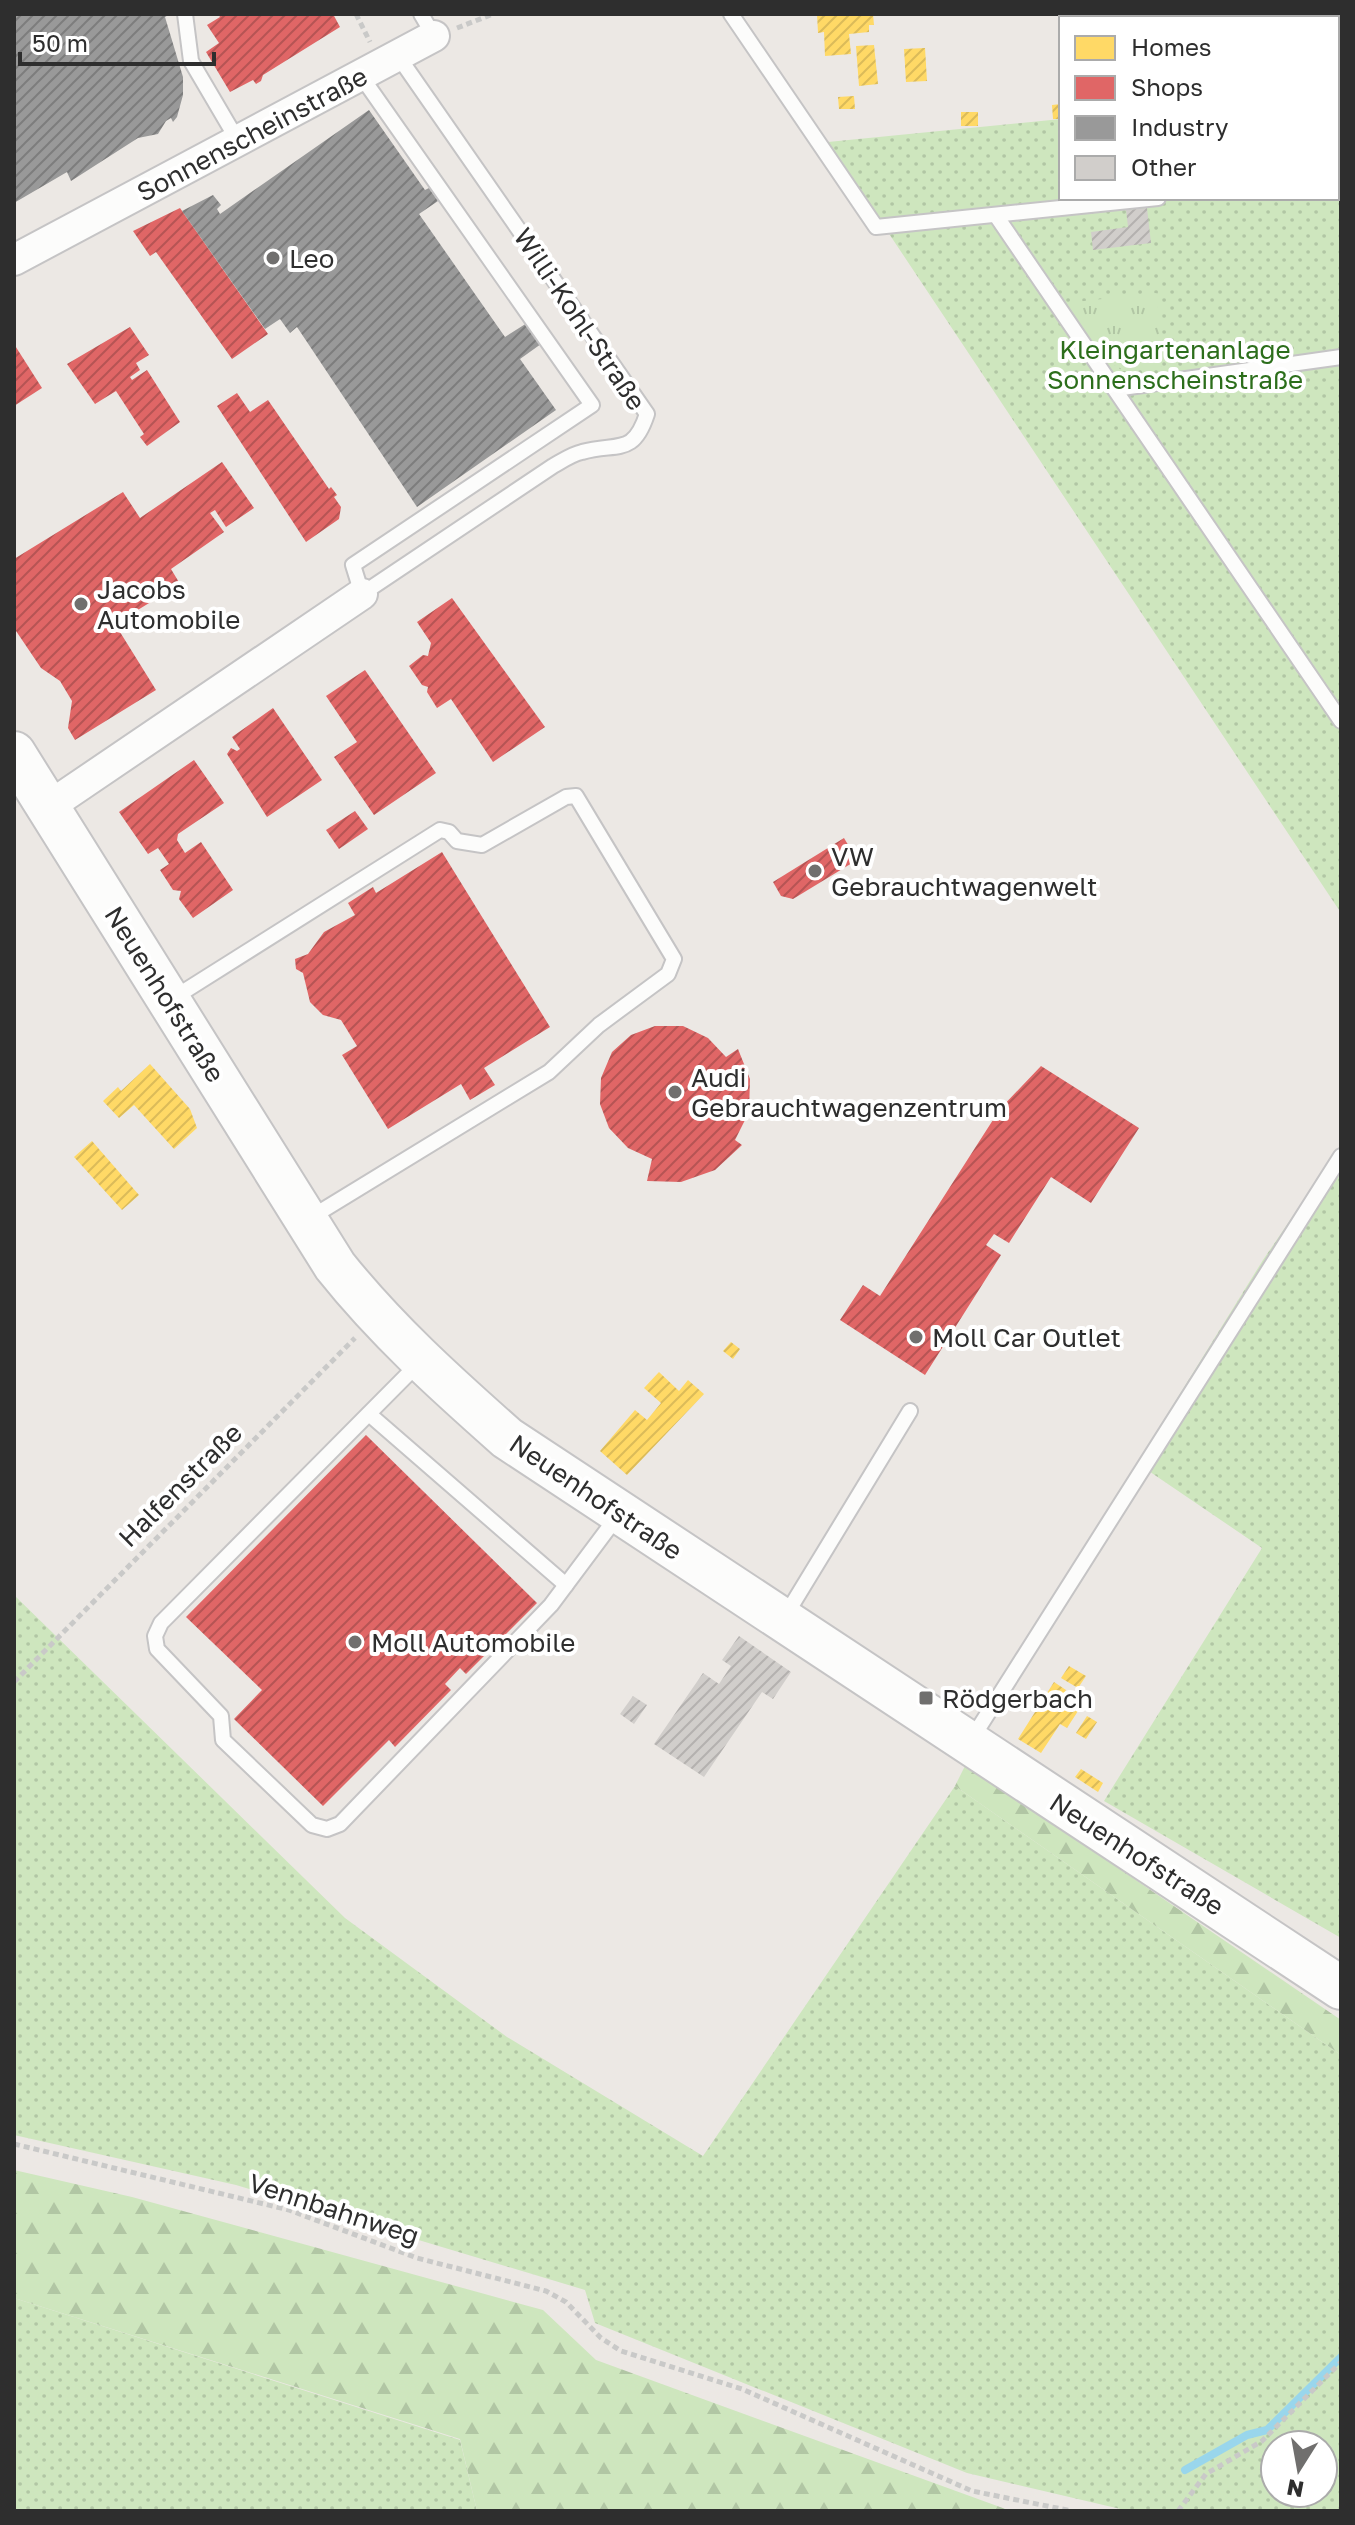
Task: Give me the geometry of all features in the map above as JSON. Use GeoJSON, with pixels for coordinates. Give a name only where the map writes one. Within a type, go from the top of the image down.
{"type":"FeatureCollection","features":[{"type":"Feature","properties":{"kind":"street","name":"Sonnenscheinstraße"},"geometry":{"type":"LineString","coordinates":[[14,260],[398,56],[428,25]]}},
{"type":"Feature","properties":{"kind":"street"},"geometry":{"type":"LineString","coordinates":[[48,807],[362,594]]}},
{"type":"Feature","properties":{"kind":"street","name":"Neuenhofstraße"},"geometry":{"type":"LineString","coordinates":[[17,766],[48,807],[335,1266],[376,1317],[421,1361],[507,1438],[1341,1988]]}},
{"type":"Feature","properties":{"kind":"lane"},"geometry":{"type":"LineString","coordinates":[[185,14],[191,61],[238,141]]}},
{"type":"Feature","properties":{"kind":"lane"},"geometry":{"type":"LineString","coordinates":[[731,14],[876,227],[1141,200]]}},
{"type":"Feature","properties":{"kind":"lane","name":"Willi-Kohl-Straße"},"geometry":{"type":"LineString","coordinates":[[362,594],[553,466],[582,452],[624,447],[641,434],[647,414],[398,56]]}},
{"type":"Feature","properties":{"kind":"lane"},"geometry":{"type":"LineString","coordinates":[[361,76],[592,405],[353,565],[362,594]]}},
{"type":"Feature","properties":{"kind":"lane"},"geometry":{"type":"LineString","coordinates":[[997,217],[1341,721]]}},
{"type":"Feature","properties":{"kind":"lane"},"geometry":{"type":"LineString","coordinates":[[1115,389],[1341,357]]}},
{"type":"Feature","properties":{"kind":"lane"},"geometry":{"type":"LineString","coordinates":[[169,1001],[440,830],[449,832],[457,841],[482,845],[566,797],[576,796],[674,959],[668,974],[599,1025],[549,1072],[307,1221]]}},
{"type":"Feature","properties":{"kind":"lane"},"geometry":{"type":"LineString","coordinates":[[969,1744],[1341,1156]]}},
{"type":"Feature","properties":{"kind":"lane"},"geometry":{"type":"LineString","coordinates":[[421,1361],[161,1623],[155,1636],[157,1649],[221,1716],[223,1740],[312,1825],[327,1829],[340,1824],[566,1585],[619,1514]]}},
{"type":"Feature","properties":{"kind":"lane"},"geometry":{"type":"LineString","coordinates":[[782,1621],[910,1411]]}},
{"type":"Feature","properties":{"kind":"lane"},"geometry":{"type":"LineString","coordinates":[[369,1414],[566,1585]]}},
{"type":"Feature","properties":{"kind":"path"},"geometry":{"type":"LineString","coordinates":[[428,25],[493,14]]}},
{"type":"Feature","properties":{"kind":"path","name":"Halfenstraße"},"geometry":{"type":"LineString","coordinates":[[14,1682],[376,1317]]}},
{"type":"Feature","properties":{"kind":"path","name":"Vennbahnweg"},"geometry":{"type":"LineString","coordinates":[[14,2144],[289,2210],[417,2258],[546,2291],[566,2302],[601,2338],[621,2351],[742,2389],[972,2491],[1072,2511]]}},
{"type":"Feature","properties":{"kind":"path"},"geometry":{"type":"LineString","coordinates":[[1178,2511],[1206,2474],[1262,2441],[1341,2362]]}},
{"type":"Feature","properties":{"kind":"green space","name":"Kleingartenanlage Sonnenscheinstraße"},"geometry":{"type":"Polygon","coordinates":[[[1341,14],[1341,913],[828,142],[1059,119],[1059,200],[1339,200],[1339,16],[1328,16],[1341,14]]]}},
{"type":"Feature","properties":{"kind":"green space"},"geometry":{"type":"Polygon","coordinates":[[[1157,293],[1162,366],[1123,371],[1102,357],[1066,303],[1157,293]]]}},
{"type":"Feature","properties":{"kind":"green space"},"geometry":{"type":"Polygon","coordinates":[[[1341,1145],[1341,1938],[1104,1801],[1262,1548],[1137,1463],[1263,1260],[1341,1145]]]}},
{"type":"Feature","properties":{"kind":"green space"},"geometry":{"type":"Polygon","coordinates":[[[14,1595],[345,1918],[507,2037],[703,2156],[955,1786],[1341,2055],[1341,2511],[1129,2511],[967,2473],[595,2323],[585,2290],[236,2185],[14,2135],[14,1595]]]}},
{"type":"Feature","properties":{"kind":"green space"},"geometry":{"type":"Polygon","coordinates":[[[966,1764],[1341,2020],[1341,2055],[955,1786],[966,1764]]]}},
{"type":"Feature","properties":{"kind":"green space"},"geometry":{"type":"Polygon","coordinates":[[[14,2170],[132,2197],[543,2310],[596,2360],[1011,2511],[477,2511],[460,2439],[14,2298],[14,2170]]]}},
{"type":"Feature","properties":{"kind":"green space"},"geometry":{"type":"Polygon","coordinates":[[[14,2298],[460,2440],[477,2511],[14,2511],[14,2298]]]}},
{"type":"Feature","properties":{"kind":"building: Homes"},"geometry":{"type":"Polygon","coordinates":[[[817,14],[873,14],[874,25],[869,25],[869,32],[849,34],[851,54],[825,56],[824,32],[818,33],[817,14]]]}},
{"type":"Feature","properties":{"kind":"building: Homes"},"geometry":{"type":"Polygon","coordinates":[[[874,45],[878,84],[859,86],[856,46],[874,45]]]}},
{"type":"Feature","properties":{"kind":"building: Homes"},"geometry":{"type":"Polygon","coordinates":[[[925,48],[927,81],[906,82],[904,49],[925,48]]]}},
{"type":"Feature","properties":{"kind":"building: Homes"},"geometry":{"type":"Polygon","coordinates":[[[854,96],[855,109],[839,109],[838,97],[854,96]]]}},
{"type":"Feature","properties":{"kind":"building: Homes"},"geometry":{"type":"Polygon","coordinates":[[[1059,104],[1059,119],[1053,119],[1052,105],[1059,104]]]}},
{"type":"Feature","properties":{"kind":"building: Homes"},"geometry":{"type":"Polygon","coordinates":[[[961,112],[978,112],[978,126],[961,126],[961,112]]]}},
{"type":"Feature","properties":{"kind":"building: Homes"},"geometry":{"type":"Polygon","coordinates":[[[150,1064],[190,1109],[197,1128],[174,1149],[134,1105],[119,1118],[103,1101],[118,1087],[121,1091],[150,1064]]]}},
{"type":"Feature","properties":{"kind":"building: Homes"},"geometry":{"type":"Polygon","coordinates":[[[92,1141],[139,1195],[122,1210],[74,1157],[92,1141]]]}},
{"type":"Feature","properties":{"kind":"building: Homes"},"geometry":{"type":"Polygon","coordinates":[[[731,1342],[740,1349],[733,1359],[723,1351],[731,1342]]]}},
{"type":"Feature","properties":{"kind":"building: Homes"},"geometry":{"type":"Polygon","coordinates":[[[659,1372],[679,1391],[688,1380],[704,1394],[627,1475],[600,1451],[635,1410],[647,1420],[661,1403],[644,1388],[659,1372]]]}},
{"type":"Feature","properties":{"kind":"building: Homes"},"geometry":{"type":"Polygon","coordinates":[[[1069,1666],[1086,1676],[1078,1688],[1061,1678],[1069,1666]]]}},
{"type":"Feature","properties":{"kind":"building: Homes"},"geometry":{"type":"Polygon","coordinates":[[[1054,1682],[1066,1690],[1060,1700],[1078,1711],[1067,1728],[1060,1724],[1041,1753],[1018,1739],[1054,1682]]]}},
{"type":"Feature","properties":{"kind":"building: Homes"},"geometry":{"type":"Polygon","coordinates":[[[1087,1716],[1097,1722],[1086,1739],[1076,1733],[1087,1716]]]}},
{"type":"Feature","properties":{"kind":"building: Homes"},"geometry":{"type":"Polygon","coordinates":[[[1081,1769],[1103,1783],[1098,1792],[1075,1777],[1081,1769]]]}},
{"type":"Feature","properties":{"kind":"building: Shops"},"geometry":{"type":"Polygon","coordinates":[[[218,14],[333,14],[340,27],[263,75],[256,84],[253,80],[230,92],[206,52],[219,43],[207,25],[220,17],[218,14]]]}},
{"type":"Feature","properties":{"kind":"building: Shops"},"geometry":{"type":"Polygon","coordinates":[[[180,208],[268,334],[232,359],[156,252],[150,256],[133,231],[180,208]]]}},
{"type":"Feature","properties":{"kind":"building: Shops"},"geometry":{"type":"Polygon","coordinates":[[[130,327],[149,355],[136,363],[140,370],[130,377],[132,380],[147,370],[180,422],[147,446],[140,437],[144,434],[116,391],[95,404],[67,364],[130,327]]]}},
{"type":"Feature","properties":{"kind":"building: Shops"},"geometry":{"type":"Polygon","coordinates":[[[14,344],[42,388],[14,406],[14,344]]]}},
{"type":"Feature","properties":{"kind":"building: Shops"},"geometry":{"type":"Polygon","coordinates":[[[237,393],[250,412],[268,400],[329,489],[331,487],[337,495],[334,497],[341,507],[339,519],[306,542],[217,406],[237,393]]]}},
{"type":"Feature","properties":{"kind":"building: Shops","name":"Jacobs Automobile"},"geometry":{"type":"Polygon","coordinates":[[[222,462],[254,508],[226,527],[215,510],[210,513],[224,532],[171,569],[180,584],[115,624],[156,690],[75,740],[68,728],[72,701],[60,681],[41,668],[14,628],[14,559],[123,492],[140,518],[222,462]]]}},
{"type":"Feature","properties":{"kind":"building: Shops"},"geometry":{"type":"Polygon","coordinates":[[[452,598],[545,727],[493,762],[451,699],[437,708],[427,692],[428,687],[422,685],[409,666],[423,655],[428,656],[431,643],[417,622],[452,598]]]}},
{"type":"Feature","properties":{"kind":"building: Shops"},"geometry":{"type":"Polygon","coordinates":[[[365,670],[436,773],[374,815],[334,757],[357,742],[326,696],[365,670]]]}},
{"type":"Feature","properties":{"kind":"building: Shops"},"geometry":{"type":"Polygon","coordinates":[[[273,708],[322,780],[267,817],[227,754],[231,748],[240,749],[232,737],[273,708]]]}},
{"type":"Feature","properties":{"kind":"building: Shops"},"geometry":{"type":"Polygon","coordinates":[[[194,760],[224,803],[178,834],[177,840],[185,853],[201,842],[233,890],[193,918],[179,899],[181,891],[173,890],[160,870],[169,864],[158,848],[148,854],[119,812],[194,760]]]}},
{"type":"Feature","properties":{"kind":"building: Shops"},"geometry":{"type":"Polygon","coordinates":[[[355,811],[368,829],[339,849],[326,830],[355,811]]]}},
{"type":"Feature","properties":{"kind":"building: Shops","name":"VW Gebrauchtwagenwelt"},"geometry":{"type":"Polygon","coordinates":[[[844,838],[857,860],[793,899],[781,896],[773,882],[844,838]]]}},
{"type":"Feature","properties":{"kind":"building: Shops"},"geometry":{"type":"Polygon","coordinates":[[[442,852],[550,1027],[484,1068],[495,1085],[470,1100],[461,1084],[388,1129],[342,1055],[357,1046],[341,1020],[323,1015],[310,1002],[303,973],[296,969],[295,959],[308,954],[324,932],[355,915],[348,903],[373,887],[376,893],[442,852]]]}},
{"type":"Feature","properties":{"kind":"building: Shops","name":"Audi Gebrauchtwagenzentrum"},"geometry":{"type":"Polygon","coordinates":[[[655,1026],[683,1026],[708,1038],[726,1057],[738,1049],[750,1079],[749,1112],[735,1140],[742,1145],[715,1170],[681,1182],[647,1181],[652,1159],[628,1148],[609,1128],[600,1104],[601,1078],[612,1052],[631,1035],[655,1026]]]}},
{"type":"Feature","properties":{"kind":"building: Shops"},"geometry":{"type":"Polygon","coordinates":[[[1041,1066],[1139,1128],[1091,1203],[1051,1177],[1009,1243],[994,1234],[986,1245],[1001,1255],[925,1375],[840,1320],[863,1285],[880,1296],[1000,1109],[1041,1066]]]}},
{"type":"Feature","properties":{"kind":"building: Shops","name":"Moll Automobile"},"geometry":{"type":"Polygon","coordinates":[[[366,1435],[537,1603],[466,1674],[460,1668],[445,1684],[451,1690],[395,1747],[389,1740],[323,1806],[234,1719],[262,1690],[186,1617],[366,1435]]]}},
{"type":"Feature","properties":{"kind":"building: Industry"},"geometry":{"type":"Polygon","coordinates":[[[14,14],[170,14],[165,17],[183,77],[183,95],[177,117],[173,122],[171,118],[166,121],[158,134],[138,138],[71,181],[67,172],[14,203],[14,14]]]}},
{"type":"Feature","properties":{"kind":"building: Industry"},"geometry":{"type":"Polygon","coordinates":[[[369,110],[425,190],[429,188],[438,201],[419,214],[505,337],[527,323],[541,344],[520,359],[556,410],[417,507],[297,327],[290,333],[280,319],[265,329],[182,211],[213,195],[221,205],[217,209],[220,214],[369,110]]]}},
{"type":"Feature","properties":{"kind":"building: Other"},"geometry":{"type":"Polygon","coordinates":[[[1147,208],[1151,243],[1093,250],[1091,232],[1128,227],[1126,210],[1147,208]]]}},
{"type":"Feature","properties":{"kind":"building: Other"},"geometry":{"type":"Polygon","coordinates":[[[739,1636],[791,1672],[773,1699],[762,1692],[704,1777],[654,1744],[703,1673],[719,1684],[731,1666],[722,1660],[739,1636]]]}},
{"type":"Feature","properties":{"kind":"building: Other"},"geometry":{"type":"Polygon","coordinates":[[[633,1696],[647,1705],[634,1724],[620,1714],[633,1696]]]}},
{"type":"Feature","properties":{"kind":"waterway","name":"Rödgerbach"},"geometry":{"type":"LineString","coordinates":[[1185,2470],[1247,2435],[1267,2430],[1341,2357]]}},
{"type":"Feature","properties":{"kind":"place","name":"Leo"},"geometry":{"type":"Point","coordinates":[273,258]}},
{"type":"Feature","properties":{"kind":"place","name":"Jacobs Automobile"},"geometry":{"type":"Point","coordinates":[81,604]}},
{"type":"Feature","properties":{"kind":"place","name":"VW Gebrauchtwagenwelt"},"geometry":{"type":"Point","coordinates":[815,871]}},
{"type":"Feature","properties":{"kind":"place","name":"Audi Gebrauchtwagenzentrum"},"geometry":{"type":"Point","coordinates":[675,1092]}},
{"type":"Feature","properties":{"kind":"place","name":"Moll Car Outlet"},"geometry":{"type":"Point","coordinates":[916,1337]}},
{"type":"Feature","properties":{"kind":"place","name":"Moll Automobile"},"geometry":{"type":"Point","coordinates":[355,1642]}},
{"type":"Feature","properties":{"kind":"place","name":"Rödgerbach"},"geometry":{"type":"Point","coordinates":[926,1698]}}]}
